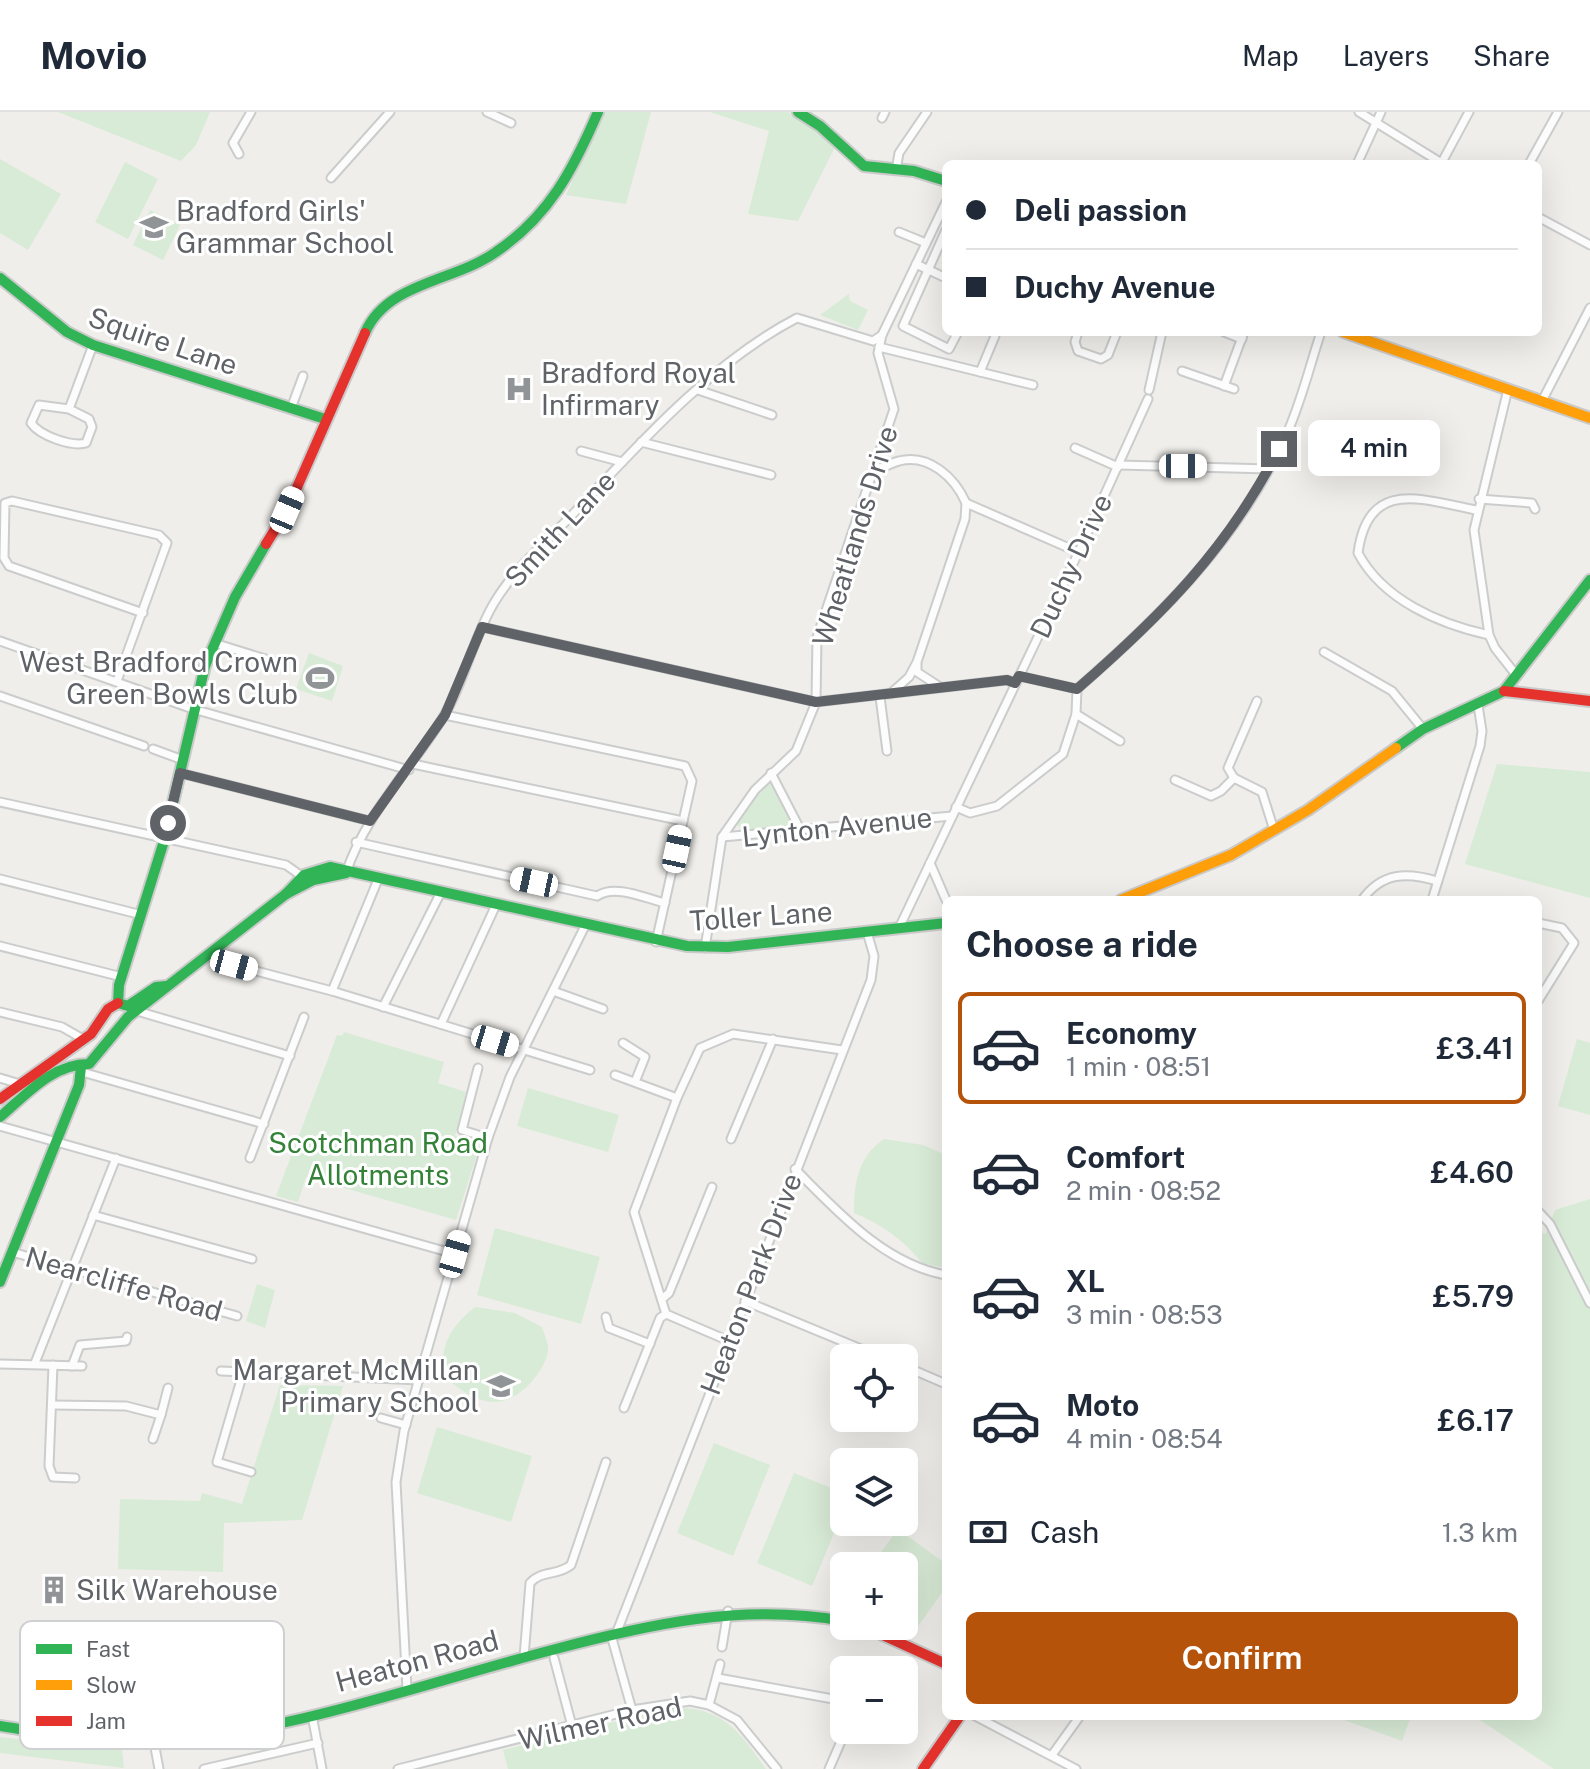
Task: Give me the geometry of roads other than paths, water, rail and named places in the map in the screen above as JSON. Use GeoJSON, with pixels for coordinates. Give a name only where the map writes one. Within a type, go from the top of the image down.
{"type":"FeatureCollection","features":[{"type":"Feature","properties":{"kind":"street"},"geometry":{"type":"LineString","coordinates":[[224,148],[233,143],[251,112]]}},
{"type":"Feature","properties":{"kind":"street"},"geometry":{"type":"LineString","coordinates":[[331,178],[390,112]]}},
{"type":"Feature","properties":{"kind":"street"},"geometry":{"type":"LineString","coordinates":[[487,112],[511,123]]}},
{"type":"Feature","properties":{"kind":"street"},"geometry":{"type":"LineString","coordinates":[[128,1009],[122,977],[164,841],[193,709],[214,643],[235,597],[287,510],[360,340],[381,307],[408,288],[470,268],[531,222],[566,183],[598,112]]}},
{"type":"Feature","properties":{"kind":"street"},"geometry":{"type":"LineString","coordinates":[[798,112],[820,126],[864,166],[914,171],[942,180]]}},
{"type":"Feature","properties":{"kind":"street"},"geometry":{"type":"LineString","coordinates":[[896,170],[899,153],[927,112]]}},
{"type":"Feature","properties":{"kind":"street"},"geometry":{"type":"LineString","coordinates":[[1359,112],[1436,160]]}},
{"type":"Feature","properties":{"kind":"street"},"geometry":{"type":"LineString","coordinates":[[1359,160],[1381,112]]}},
{"type":"Feature","properties":{"kind":"street"},"geometry":{"type":"LineString","coordinates":[[1444,160],[1469,112]]}},
{"type":"Feature","properties":{"kind":"street"},"geometry":{"type":"LineString","coordinates":[[1531,160],[1558,112]]}},
{"type":"Feature","properties":{"kind":"street"},"geometry":{"type":"LineString","coordinates":[[233,143],[239,154]]}},
{"type":"Feature","properties":{"kind":"street","name":"Wheatlands Drive"},"geometry":{"type":"LineString","coordinates":[[705,948],[722,837],[771,773],[796,751],[816,702],[817,637],[894,409],[879,347],[882,335],[942,210]]}},
{"type":"Feature","properties":{"kind":"street"},"geometry":{"type":"LineString","coordinates":[[1542,219],[1590,245]]}},
{"type":"Feature","properties":{"kind":"street"},"geometry":{"type":"LineString","coordinates":[[899,232],[926,243]]}},
{"type":"Feature","properties":{"kind":"street"},"geometry":{"type":"LineString","coordinates":[[942,238],[903,326],[949,349],[956,336]]}},
{"type":"Feature","properties":{"kind":"street"},"geometry":{"type":"LineString","coordinates":[[916,264],[942,276]]}},
{"type":"Feature","properties":{"kind":"street","name":"Squire Lane"},"geometry":{"type":"LineString","coordinates":[[0,278],[67,332],[93,345],[325,419]]}},
{"type":"Feature","properties":{"kind":"street"},"geometry":{"type":"LineString","coordinates":[[1542,401],[1590,308]]}},
{"type":"Feature","properties":{"kind":"street","name":"Smith Lane"},"geometry":{"type":"LineString","coordinates":[[346,873],[356,842],[445,715],[482,627],[506,586],[641,442],[698,390],[780,327],[797,318],[873,341],[882,335]]}},
{"type":"Feature","properties":{"kind":"street"},"geometry":{"type":"LineString","coordinates":[[980,372],[995,336]]}},
{"type":"Feature","properties":{"kind":"street"},"geometry":{"type":"LineString","coordinates":[[1077,336],[1078,351],[1101,359],[1108,355],[1115,336]]}},
{"type":"Feature","properties":{"kind":"street","name":"Duchy Drive"},"geometry":{"type":"LineString","coordinates":[[899,928],[1118,466],[1148,394],[1161,336]]}},
{"type":"Feature","properties":{"kind":"street"},"geometry":{"type":"LineString","coordinates":[[1224,386],[1243,336]]}},
{"type":"Feature","properties":{"kind":"street"},"geometry":{"type":"LineString","coordinates":[[956,807],[970,813],[983,812],[1013,796],[1063,754],[1076,714],[1077,689],[1150,625],[1211,558],[1269,469],[1289,430],[1320,336]]}},
{"type":"Feature","properties":{"kind":"street"},"geometry":{"type":"LineString","coordinates":[[1375,337],[1590,418]]}},
{"type":"Feature","properties":{"kind":"street"},"geometry":{"type":"LineString","coordinates":[[69,409],[93,345]]}},
{"type":"Feature","properties":{"kind":"street"},"geometry":{"type":"LineString","coordinates":[[879,347],[1033,385]]}},
{"type":"Feature","properties":{"kind":"street"},"geometry":{"type":"LineString","coordinates":[[1182,371],[1234,389]]}},
{"type":"Feature","properties":{"kind":"street"},"geometry":{"type":"LineString","coordinates":[[293,403],[303,376]]}},
{"type":"Feature","properties":{"kind":"street"},"geometry":{"type":"LineString","coordinates":[[1508,389],[1476,510],[1474,530],[1489,635],[1499,655],[1517,676]]}},
{"type":"Feature","properties":{"kind":"street"},"geometry":{"type":"LineString","coordinates":[[698,390],[772,415]]}},
{"type":"Feature","properties":{"kind":"street"},"geometry":{"type":"LineString","coordinates":[[39,405],[69,409],[89,419],[92,427],[86,443],[78,445],[43,433],[31,423],[39,405]]}},
{"type":"Feature","properties":{"kind":"street"},"geometry":{"type":"LineString","coordinates":[[641,442],[771,475]]}},
{"type":"Feature","properties":{"kind":"street"},"geometry":{"type":"LineString","coordinates":[[1075,448],[1118,466],[1269,469]]}},
{"type":"Feature","properties":{"kind":"street"},"geometry":{"type":"LineString","coordinates":[[581,451],[622,462]]}},
{"type":"Feature","properties":{"kind":"street"},"geometry":{"type":"LineString","coordinates":[[875,468],[885,469],[899,461],[921,462],[939,468],[966,503],[1078,552]]}},
{"type":"Feature","properties":{"kind":"street"},"geometry":{"type":"LineString","coordinates":[[1476,510],[1405,497],[1389,500],[1373,511],[1365,525],[1358,553],[1367,569],[1385,588],[1405,601],[1439,620],[1489,635]]}},
{"type":"Feature","properties":{"kind":"street"},"geometry":{"type":"LineString","coordinates":[[1479,499],[1532,503],[1535,509]]}},
{"type":"Feature","properties":{"kind":"street"},"geometry":{"type":"LineString","coordinates":[[117,681],[143,613],[167,543],[159,535],[12,501],[5,503],[2,526],[4,558],[9,566],[143,613]]}},
{"type":"Feature","properties":{"kind":"street"},"geometry":{"type":"LineString","coordinates":[[882,697],[909,677],[917,662],[965,519],[966,503]]}},
{"type":"Feature","properties":{"kind":"street"},"geometry":{"type":"LineString","coordinates":[[1131,896],[1231,855],[1274,830],[1423,729],[1504,691],[1590,580]]}},
{"type":"Feature","properties":{"kind":"street"},"geometry":{"type":"LineString","coordinates":[[482,627],[816,702],[882,697],[1007,680],[1077,689]]}},
{"type":"Feature","properties":{"kind":"street"},"geometry":{"type":"LineString","coordinates":[[0,641],[225,718],[411,767],[683,821]]}},
{"type":"Feature","properties":{"kind":"street"},"geometry":{"type":"LineString","coordinates":[[214,643],[275,662]]}},
{"type":"Feature","properties":{"kind":"street"},"geometry":{"type":"LineString","coordinates":[[1324,652],[1392,691],[1423,729]]}},
{"type":"Feature","properties":{"kind":"street"},"geometry":{"type":"LineString","coordinates":[[917,662],[917,672],[941,688]]}},
{"type":"Feature","properties":{"kind":"street"},"geometry":{"type":"LineString","coordinates":[[1504,691],[1540,698],[1590,701]]}},
{"type":"Feature","properties":{"kind":"street"},"geometry":{"type":"LineString","coordinates":[[0,696],[144,746]]}},
{"type":"Feature","properties":{"kind":"street"},"geometry":{"type":"LineString","coordinates":[[882,697],[887,751]]}},
{"type":"Feature","properties":{"kind":"street"},"geometry":{"type":"LineString","coordinates":[[1257,701],[1228,768],[1234,778],[1262,792],[1274,830]]}},
{"type":"Feature","properties":{"kind":"street"},"geometry":{"type":"LineString","coordinates":[[1433,896],[1480,746],[1482,731],[1478,705]]}},
{"type":"Feature","properties":{"kind":"street"},"geometry":{"type":"LineString","coordinates":[[1076,714],[1120,741]]}},
{"type":"Feature","properties":{"kind":"street"},"geometry":{"type":"LineString","coordinates":[[445,715],[685,766],[692,781],[656,942]]}},
{"type":"Feature","properties":{"kind":"street"},"geometry":{"type":"LineString","coordinates":[[153,749],[183,760]]}},
{"type":"Feature","properties":{"kind":"street"},"geometry":{"type":"LineString","coordinates":[[180,773],[370,821]]}},
{"type":"Feature","properties":{"kind":"street"},"geometry":{"type":"LineString","coordinates":[[771,773],[801,831]]}},
{"type":"Feature","properties":{"kind":"street"},"geometry":{"type":"LineString","coordinates":[[1175,780],[1211,796],[1234,778]]}},
{"type":"Feature","properties":{"kind":"street"},"geometry":{"type":"LineString","coordinates":[[0,802],[164,841],[286,865],[302,882]]}},
{"type":"Feature","properties":{"kind":"street","name":"Lynton Avenue"},"geometry":{"type":"LineString","coordinates":[[722,837],[952,816]]}},
{"type":"Feature","properties":{"kind":"street"},"geometry":{"type":"LineString","coordinates":[[356,842],[597,896],[606,890],[616,891],[665,903]]}},
{"type":"Feature","properties":{"kind":"street"},"geometry":{"type":"LineString","coordinates":[[930,863],[944,896]]}},
{"type":"Feature","properties":{"kind":"street"},"geometry":{"type":"LineString","coordinates":[[0,1117],[56,1070],[89,1064],[128,1009],[156,987],[166,986],[302,882],[346,873]]}},
{"type":"Feature","properties":{"kind":"street","name":"Toller Lane"},"geometry":{"type":"LineString","coordinates":[[346,873],[656,942],[705,948],[942,923]]}},
{"type":"Feature","properties":{"kind":"street"},"geometry":{"type":"LineString","coordinates":[[1366,896],[1379,882],[1398,874],[1437,881]]}},
{"type":"Feature","properties":{"kind":"street"},"geometry":{"type":"LineString","coordinates":[[0,879],[142,915]]}},
{"type":"Feature","properties":{"kind":"street"},"geometry":{"type":"LineString","coordinates":[[332,991],[377,882]]}},
{"type":"Feature","properties":{"kind":"street"},"geometry":{"type":"LineString","coordinates":[[383,1007],[439,896]]}},
{"type":"Feature","properties":{"kind":"street"},"geometry":{"type":"LineString","coordinates":[[441,1024],[495,907]]}},
{"type":"Feature","properties":{"kind":"street"},"geometry":{"type":"LineString","coordinates":[[1542,924],[1562,928],[1574,943],[1542,995]]}},
{"type":"Feature","properties":{"kind":"street"},"geometry":{"type":"LineString","coordinates":[[407,1689],[396,1482],[406,1425],[488,1138],[510,1077],[585,926]]}},
{"type":"Feature","properties":{"kind":"street","name":"Heaton Park Drive"},"geometry":{"type":"LineString","coordinates":[[613,1635],[871,980],[874,956],[867,932]]}},
{"type":"Feature","properties":{"kind":"street"},"geometry":{"type":"LineString","coordinates":[[0,946],[122,977]]}},
{"type":"Feature","properties":{"kind":"street"},"geometry":{"type":"LineString","coordinates":[[208,954],[218,961],[332,991],[590,1070]]}},
{"type":"Feature","properties":{"kind":"street"},"geometry":{"type":"LineString","coordinates":[[553,991],[603,1009]]}},
{"type":"Feature","properties":{"kind":"street"},"geometry":{"type":"LineString","coordinates":[[0,1099],[97,1029],[108,1009],[128,1009],[290,1056]]}},
{"type":"Feature","properties":{"kind":"street"},"geometry":{"type":"LineString","coordinates":[[0,1012],[62,1027],[83,1039]]}},
{"type":"Feature","properties":{"kind":"street"},"geometry":{"type":"LineString","coordinates":[[250,1158],[304,1017]]}},
{"type":"Feature","properties":{"kind":"street"},"geometry":{"type":"LineString","coordinates":[[666,1314],[634,1212],[677,1098],[700,1048],[733,1034],[842,1050]]}},
{"type":"Feature","properties":{"kind":"street"},"geometry":{"type":"LineString","coordinates":[[731,1139],[773,1039]]}},
{"type":"Feature","properties":{"kind":"street"},"geometry":{"type":"LineString","coordinates":[[623,1043],[639,1050],[645,1057],[635,1082]]}},
{"type":"Feature","properties":{"kind":"street"},"geometry":{"type":"LineString","coordinates":[[72,1047],[68,1056],[78,1068],[264,1124]]}},
{"type":"Feature","properties":{"kind":"street"},"geometry":{"type":"LineString","coordinates":[[0,1282],[56,1141],[78,1068]]}},
{"type":"Feature","properties":{"kind":"street"},"geometry":{"type":"LineString","coordinates":[[478,1068],[462,1130],[488,1138]]}},
{"type":"Feature","properties":{"kind":"street"},"geometry":{"type":"LineString","coordinates":[[615,1075],[677,1098]]}},
{"type":"Feature","properties":{"kind":"street"},"geometry":{"type":"LineString","coordinates":[[0,1078],[20,1084],[28,1093]]}},
{"type":"Feature","properties":{"kind":"street"},"geometry":{"type":"LineString","coordinates":[[0,1126],[455,1254]]}},
{"type":"Feature","properties":{"kind":"street"},"geometry":{"type":"LineString","coordinates":[[35,1363],[116,1158]]}},
{"type":"Feature","properties":{"kind":"street"},"geometry":{"type":"LineString","coordinates":[[795,1169],[859,1231],[925,1271],[942,1274]]}},
{"type":"Feature","properties":{"kind":"street"},"geometry":{"type":"LineString","coordinates":[[663,1298],[669,1293],[712,1187]]}},
{"type":"Feature","properties":{"kind":"street"},"geometry":{"type":"LineString","coordinates":[[93,1215],[252,1259]]}},
{"type":"Feature","properties":{"kind":"street"},"geometry":{"type":"LineString","coordinates":[[1542,1215],[1550,1224],[1590,1303]]}},
{"type":"Feature","properties":{"kind":"street","name":"Nearcliffe Road"},"geometry":{"type":"LineString","coordinates":[[12,1252],[237,1316]]}},
{"type":"Feature","properties":{"kind":"street"},"geometry":{"type":"LineString","coordinates":[[745,1301],[849,1344]]}},
{"type":"Feature","properties":{"kind":"street"},"geometry":{"type":"LineString","coordinates":[[666,1314],[729,1341]]}},
{"type":"Feature","properties":{"kind":"street"},"geometry":{"type":"LineString","coordinates":[[624,1408],[660,1318],[666,1314]]}},
{"type":"Feature","properties":{"kind":"street"},"geometry":{"type":"LineString","coordinates":[[606,1317],[609,1328],[650,1344]]}},
{"type":"Feature","properties":{"kind":"street"},"geometry":{"type":"LineString","coordinates":[[72,1366],[80,1345],[126,1341],[127,1337]]}},
{"type":"Feature","properties":{"kind":"street"},"geometry":{"type":"LineString","coordinates":[[0,1364],[82,1366]]}},
{"type":"Feature","properties":{"kind":"street"},"geometry":{"type":"LineString","coordinates":[[53,1365],[49,1466],[53,1477],[75,1478]]}},
{"type":"Feature","properties":{"kind":"street"},"geometry":{"type":"LineString","coordinates":[[221,1371],[419,1380]]}},
{"type":"Feature","properties":{"kind":"street"},"geometry":{"type":"LineString","coordinates":[[918,1372],[942,1382]]}},
{"type":"Feature","properties":{"kind":"street"},"geometry":{"type":"LineString","coordinates":[[243,1373],[217,1462],[251,1472]]}},
{"type":"Feature","properties":{"kind":"street"},"geometry":{"type":"LineString","coordinates":[[153,1439],[168,1388]]}},
{"type":"Feature","properties":{"kind":"street"},"geometry":{"type":"LineString","coordinates":[[52,1405],[126,1406],[161,1415]]}},
{"type":"Feature","properties":{"kind":"street"},"geometry":{"type":"LineString","coordinates":[[381,1418],[406,1425]]}},
{"type":"Feature","properties":{"kind":"street"},"geometry":{"type":"LineString","coordinates":[[524,1657],[530,1583],[536,1576],[565,1570],[571,1565],[606,1462]]}},
{"type":"Feature","properties":{"kind":"street"},"geometry":{"type":"LineString","coordinates":[[722,1647],[728,1611]]}},
{"type":"Feature","properties":{"kind":"street","name":"Heaton Road"},"geometry":{"type":"LineString","coordinates":[[284,1720],[613,1635],[728,1611],[777,1612],[830,1619]]}},
{"type":"Feature","properties":{"kind":"street"},"geometry":{"type":"LineString","coordinates":[[613,1635],[632,1710]]}},
{"type":"Feature","properties":{"kind":"street"},"geometry":{"type":"LineString","coordinates":[[899,1640],[942,1662]]}},
{"type":"Feature","properties":{"kind":"street"},"geometry":{"type":"LineString","coordinates":[[554,1658],[572,1726]]}},
{"type":"Feature","properties":{"kind":"street"},"geometry":{"type":"LineString","coordinates":[[709,1705],[720,1664]]}},
{"type":"Feature","properties":{"kind":"street"},"geometry":{"type":"LineString","coordinates":[[718,1678],[830,1698]]}},
{"type":"Feature","properties":{"kind":"street","name":"Wilmer Road"},"geometry":{"type":"LineString","coordinates":[[398,1769],[665,1702],[709,1705],[737,1720],[777,1769]]}},
{"type":"Feature","properties":{"kind":"street"},"geometry":{"type":"LineString","coordinates":[[312,1715],[322,1769]]}},
{"type":"Feature","properties":{"kind":"street"},"geometry":{"type":"LineString","coordinates":[[923,1769],[957,1720]]}},
{"type":"Feature","properties":{"kind":"street"},"geometry":{"type":"LineString","coordinates":[[983,1720],[1076,1769]]}},
{"type":"Feature","properties":{"kind":"street"},"geometry":{"type":"LineString","coordinates":[[1052,1755],[1077,1720]]}},
{"type":"Feature","properties":{"kind":"street","name":"Heaton Road"},"geometry":{"type":"LineString","coordinates":[[0,1726],[20,1728]]}},
{"type":"Feature","properties":{"kind":"street"},"geometry":{"type":"LineString","coordinates":[[204,1769],[318,1743]]}},
{"type":"Feature","properties":{"kind":"street"},"geometry":{"type":"LineString","coordinates":[[829,1769],[840,1744]]}},
{"type":"Feature","properties":{"kind":"street"},"geometry":{"type":"LineString","coordinates":[[155,1749],[159,1769]]}},
{"type":"Feature","properties":{"kind":"place","name":"Bradford Girls' Grammar School"},"geometry":{"type":"Point","coordinates":[154,227]}},
{"type":"Feature","properties":{"kind":"place","name":"Bradford Royal Infirmary"},"geometry":{"type":"Point","coordinates":[519,389]}},
{"type":"Feature","properties":{"kind":"place","name":"West Bradford Crown Green Bowls Club"},"geometry":{"type":"Point","coordinates":[320,678]}},
{"type":"Feature","properties":{"kind":"place","name":"Margaret McMillan Primary School"},"geometry":{"type":"Point","coordinates":[501,1386]}},
{"type":"Feature","properties":{"kind":"place","name":"Silk Warehouse"},"geometry":{"type":"Point","coordinates":[54,1590]}},
{"type":"Feature","properties":{"kind":"park label","name":"Scotchman Road Allotments"},"geometry":{"type":"Point","coordinates":[378,1159]}}]}
